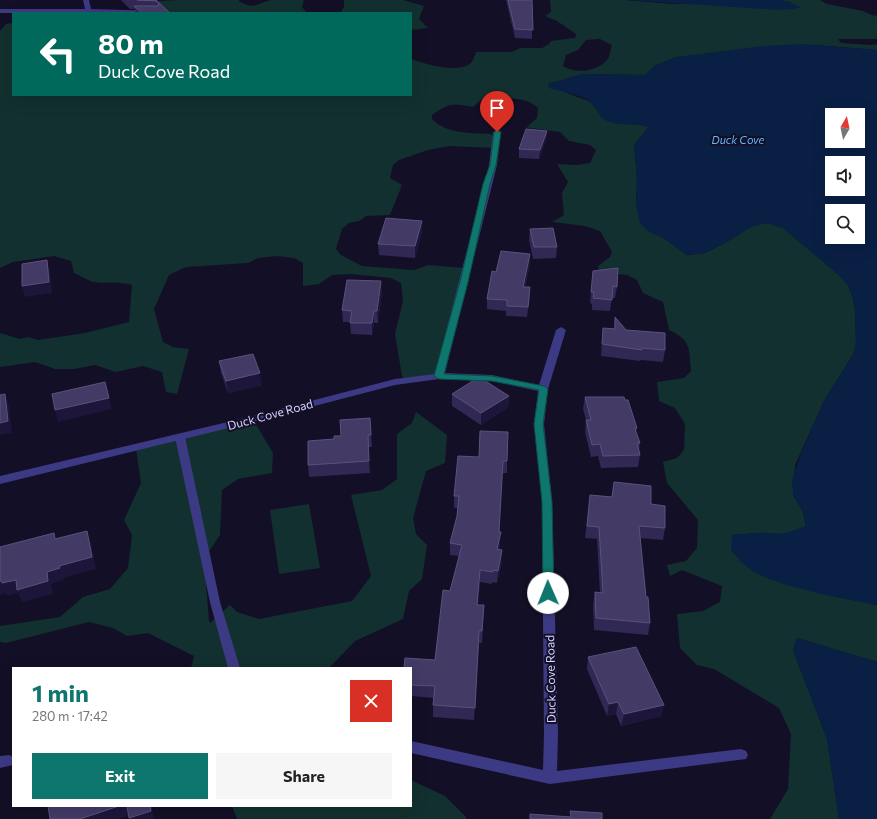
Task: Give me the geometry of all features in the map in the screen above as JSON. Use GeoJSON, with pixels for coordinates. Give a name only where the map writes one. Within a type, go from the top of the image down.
{"type":"FeatureCollection","features":[{"type":"Feature","properties":{"kind":"street"},"geometry":{"type":"LineString","coordinates":[[86,0],[88,3],[88,11]]}},
{"type":"Feature","properties":{"kind":"street"},"geometry":{"type":"LineString","coordinates":[[0,12],[122,12]]}},
{"type":"Feature","properties":{"kind":"street"},"geometry":{"type":"LineString","coordinates":[[439,376],[468,268],[486,184],[493,165],[497,132]]}},
{"type":"Feature","properties":{"kind":"street","name":"Duck Cove Road"},"geometry":{"type":"LineString","coordinates":[[550,778],[551,734],[547,502],[539,424],[544,389],[560,330]]}},
{"type":"Feature","properties":{"kind":"street","name":"Duck Cove Road"},"geometry":{"type":"LineString","coordinates":[[0,480],[180,437],[395,382],[439,376],[492,378],[544,389]]}},
{"type":"Feature","properties":{"kind":"street"},"geometry":{"type":"LineString","coordinates":[[412,747],[550,778],[741,755]]}},
{"type":"Feature","properties":{"kind":"lane"},"geometry":{"type":"LineString","coordinates":[[180,437],[215,602],[234,667]]}},
{"type":"Feature","properties":{"kind":"green space"},"geometry":{"type":"Polygon","coordinates":[[[239,0],[244,4],[253,6],[272,0],[304,0],[302,7],[306,12],[149,12],[150,9],[159,1],[239,0]]]}},
{"type":"Feature","properties":{"kind":"green space"},"geometry":{"type":"Polygon","coordinates":[[[344,0],[403,0],[424,6],[419,19],[428,28],[412,30],[412,12],[341,12],[344,7],[344,0]]]}},
{"type":"Feature","properties":{"kind":"green space"},"geometry":{"type":"Polygon","coordinates":[[[550,0],[626,0],[673,4],[792,3],[781,0],[820,0],[827,4],[863,11],[874,16],[875,14],[877,17],[877,39],[838,39],[841,43],[877,44],[877,50],[816,45],[715,53],[677,57],[656,65],[645,75],[583,74],[548,84],[590,102],[601,117],[623,123],[638,124],[649,127],[634,145],[637,179],[636,205],[648,231],[662,237],[687,255],[705,253],[752,226],[767,223],[783,228],[838,274],[848,285],[853,298],[855,310],[856,344],[853,355],[825,399],[795,465],[793,495],[803,512],[806,527],[784,534],[757,533],[732,535],[824,594],[877,605],[877,662],[797,638],[793,650],[827,739],[839,819],[770,819],[788,789],[791,734],[779,708],[714,669],[697,665],[680,648],[677,614],[703,611],[720,602],[722,586],[682,570],[670,576],[667,565],[686,561],[697,548],[698,520],[667,483],[663,462],[677,458],[684,450],[685,424],[675,408],[659,401],[657,382],[684,378],[691,371],[688,346],[681,337],[669,330],[663,302],[643,293],[637,280],[627,275],[599,272],[598,266],[610,257],[612,252],[600,231],[585,226],[552,222],[564,215],[562,193],[568,182],[557,164],[577,165],[590,163],[596,150],[590,145],[569,141],[560,132],[524,127],[527,127],[537,118],[538,108],[533,104],[514,98],[487,98],[482,99],[473,107],[451,105],[432,115],[432,119],[444,128],[460,132],[491,134],[493,137],[494,148],[449,146],[428,150],[399,160],[393,165],[390,178],[402,185],[390,215],[366,216],[359,221],[349,223],[342,229],[336,249],[341,255],[362,266],[414,270],[428,265],[464,268],[436,374],[405,379],[402,376],[395,334],[403,301],[401,283],[391,278],[350,274],[332,275],[319,284],[303,286],[303,263],[294,258],[277,256],[258,258],[248,263],[186,267],[169,275],[154,309],[163,342],[173,347],[189,349],[177,394],[166,392],[162,372],[143,366],[116,372],[95,365],[74,369],[55,369],[35,362],[0,367],[0,333],[20,339],[28,337],[38,340],[85,333],[129,322],[132,285],[122,283],[99,283],[92,281],[74,273],[71,261],[54,256],[13,262],[0,268],[0,31],[6,24],[12,23],[12,96],[412,96],[412,59],[441,67],[458,68],[471,63],[476,52],[512,52],[520,48],[542,48],[551,41],[575,38],[576,34],[557,21],[545,16],[551,12],[550,0]],[[600,39],[586,40],[578,50],[566,55],[563,66],[568,69],[580,71],[592,69],[603,64],[608,59],[612,45],[600,39]]]}},
{"type":"Feature","properties":{"kind":"green space"},"geometry":{"type":"Polygon","coordinates":[[[416,412],[447,435],[445,463],[426,471],[413,518],[416,534],[427,545],[422,579],[409,591],[403,619],[355,641],[330,667],[191,667],[194,656],[148,633],[127,636],[113,628],[89,622],[6,643],[0,642],[0,626],[60,617],[83,597],[110,589],[128,568],[132,535],[124,520],[141,483],[136,449],[252,418],[273,453],[272,473],[238,479],[222,490],[220,535],[204,559],[210,623],[230,605],[237,612],[259,619],[352,601],[371,576],[351,495],[382,490],[397,479],[397,434],[412,423],[416,412]]]}},
{"type":"Feature","properties":{"kind":"green space"},"geometry":{"type":"Polygon","coordinates":[[[309,504],[320,568],[279,574],[270,510],[309,504]]]}},
{"type":"Feature","properties":{"kind":"green space"},"geometry":{"type":"Polygon","coordinates":[[[412,780],[445,796],[466,817],[466,819],[237,819],[232,807],[412,807],[412,780]]]}},
{"type":"Feature","properties":{"kind":"water"},"geometry":{"type":"Polygon","coordinates":[[[626,0],[781,0],[801,7],[780,10],[626,0]]]}},
{"type":"Feature","properties":{"kind":"water","name":"Duck Cove"},"geometry":{"type":"Polygon","coordinates":[[[802,44],[877,50],[877,605],[808,591],[771,580],[746,566],[731,550],[732,535],[757,533],[784,534],[806,526],[803,512],[793,495],[792,480],[801,453],[825,399],[853,355],[856,344],[855,310],[853,298],[848,285],[838,274],[783,228],[767,223],[752,226],[705,253],[687,255],[662,237],[648,231],[640,223],[636,205],[637,179],[634,145],[649,127],[609,122],[602,118],[594,105],[585,98],[549,88],[548,84],[583,74],[645,75],[656,65],[677,57],[763,46],[802,44]]]}},
{"type":"Feature","properties":{"kind":"water"},"geometry":{"type":"Polygon","coordinates":[[[797,638],[877,662],[877,819],[839,819],[827,739],[793,650],[797,638]]]}},
{"type":"Feature","properties":{"kind":"building"},"geometry":{"type":"Polygon","coordinates":[[[137,0],[156,0],[169,12],[141,12],[134,6],[158,6],[159,3],[156,1],[137,0]]]}},
{"type":"Feature","properties":{"kind":"building"},"geometry":{"type":"Polygon","coordinates":[[[508,0],[532,0],[533,30],[515,29],[508,0]]]}},
{"type":"Feature","properties":{"kind":"building"},"geometry":{"type":"Polygon","coordinates":[[[526,129],[547,131],[540,150],[519,149],[526,129]]]}},
{"type":"Feature","properties":{"kind":"building"},"geometry":{"type":"Polygon","coordinates":[[[386,218],[422,221],[415,246],[378,244],[386,218]]]}},
{"type":"Feature","properties":{"kind":"building"},"geometry":{"type":"Polygon","coordinates":[[[553,228],[557,247],[534,247],[530,229],[553,228]]]}},
{"type":"Feature","properties":{"kind":"building"},"geometry":{"type":"Polygon","coordinates":[[[501,251],[530,254],[523,287],[530,287],[528,307],[507,306],[507,300],[487,299],[492,271],[496,272],[501,251]]]}},
{"type":"Feature","properties":{"kind":"building"},"geometry":{"type":"Polygon","coordinates":[[[47,260],[49,282],[22,286],[22,264],[47,260]]]}},
{"type":"Feature","properties":{"kind":"building"},"geometry":{"type":"Polygon","coordinates":[[[618,268],[617,287],[613,286],[612,300],[593,298],[594,292],[591,292],[593,271],[618,268]]]}},
{"type":"Feature","properties":{"kind":"building"},"geometry":{"type":"Polygon","coordinates":[[[347,280],[381,281],[377,311],[374,311],[372,323],[350,323],[352,311],[342,310],[347,280]]]}},
{"type":"Feature","properties":{"kind":"building"},"geometry":{"type":"Polygon","coordinates":[[[615,317],[626,330],[665,333],[665,350],[641,348],[642,350],[602,344],[603,328],[615,329],[615,317]]]}},
{"type":"Feature","properties":{"kind":"building"},"geometry":{"type":"Polygon","coordinates":[[[253,354],[260,373],[226,381],[219,361],[253,354]]]}},
{"type":"Feature","properties":{"kind":"building"},"geometry":{"type":"Polygon","coordinates":[[[479,377],[509,396],[481,413],[452,394],[479,377]]]}},
{"type":"Feature","properties":{"kind":"building"},"geometry":{"type":"Polygon","coordinates":[[[105,382],[109,398],[55,410],[52,394],[105,382]]]}},
{"type":"Feature","properties":{"kind":"building"},"geometry":{"type":"Polygon","coordinates":[[[5,394],[8,421],[0,423],[0,395],[5,394]]]}},
{"type":"Feature","properties":{"kind":"building"},"geometry":{"type":"Polygon","coordinates":[[[585,397],[624,397],[625,400],[628,400],[637,428],[635,429],[640,443],[637,443],[640,455],[603,456],[600,444],[592,445],[586,420],[591,420],[585,397]]]}},
{"type":"Feature","properties":{"kind":"building"},"geometry":{"type":"Polygon","coordinates":[[[370,418],[371,435],[368,435],[369,461],[308,465],[308,441],[334,439],[334,436],[341,436],[340,420],[370,418]]]}},
{"type":"Feature","properties":{"kind":"building"},"geometry":{"type":"Polygon","coordinates":[[[480,431],[508,432],[507,461],[503,461],[499,532],[501,532],[497,549],[502,550],[498,571],[493,570],[493,572],[480,570],[477,605],[484,605],[482,631],[479,631],[475,708],[433,705],[435,686],[412,685],[412,667],[404,667],[405,658],[435,660],[443,590],[450,591],[462,545],[450,543],[457,516],[459,496],[454,496],[458,456],[479,457],[480,431]]]}},
{"type":"Feature","properties":{"kind":"building"},"geometry":{"type":"Polygon","coordinates":[[[614,482],[651,486],[651,504],[665,506],[665,528],[639,526],[650,623],[596,618],[595,592],[603,593],[599,527],[587,526],[590,495],[612,497],[614,482]]]}},
{"type":"Feature","properties":{"kind":"building"},"geometry":{"type":"Polygon","coordinates":[[[87,531],[92,557],[59,566],[60,568],[47,572],[48,581],[17,590],[16,580],[2,583],[2,581],[0,581],[0,547],[54,533],[55,539],[87,531]]]}},
{"type":"Feature","properties":{"kind":"building"},"geometry":{"type":"Polygon","coordinates":[[[636,647],[664,705],[624,714],[618,702],[609,704],[588,657],[636,647]]]}},
{"type":"Feature","properties":{"kind":"building"},"geometry":{"type":"Polygon","coordinates":[[[48,807],[116,807],[80,819],[50,819],[48,807]]]}},
{"type":"Feature","properties":{"kind":"building"},"geometry":{"type":"Polygon","coordinates":[[[127,807],[150,807],[151,811],[129,818],[127,807]]]}},
{"type":"Feature","properties":{"kind":"building"},"geometry":{"type":"Polygon","coordinates":[[[570,811],[602,813],[602,819],[530,819],[530,814],[571,817],[570,811]]]}},
{"type":"Feature","properties":{"kind":"route"},"geometry":{"type":"LineString","coordinates":[[497,132],[493,165],[486,184],[480,219],[439,376],[492,378],[544,389],[539,424],[547,502],[548,593]]}}]}
